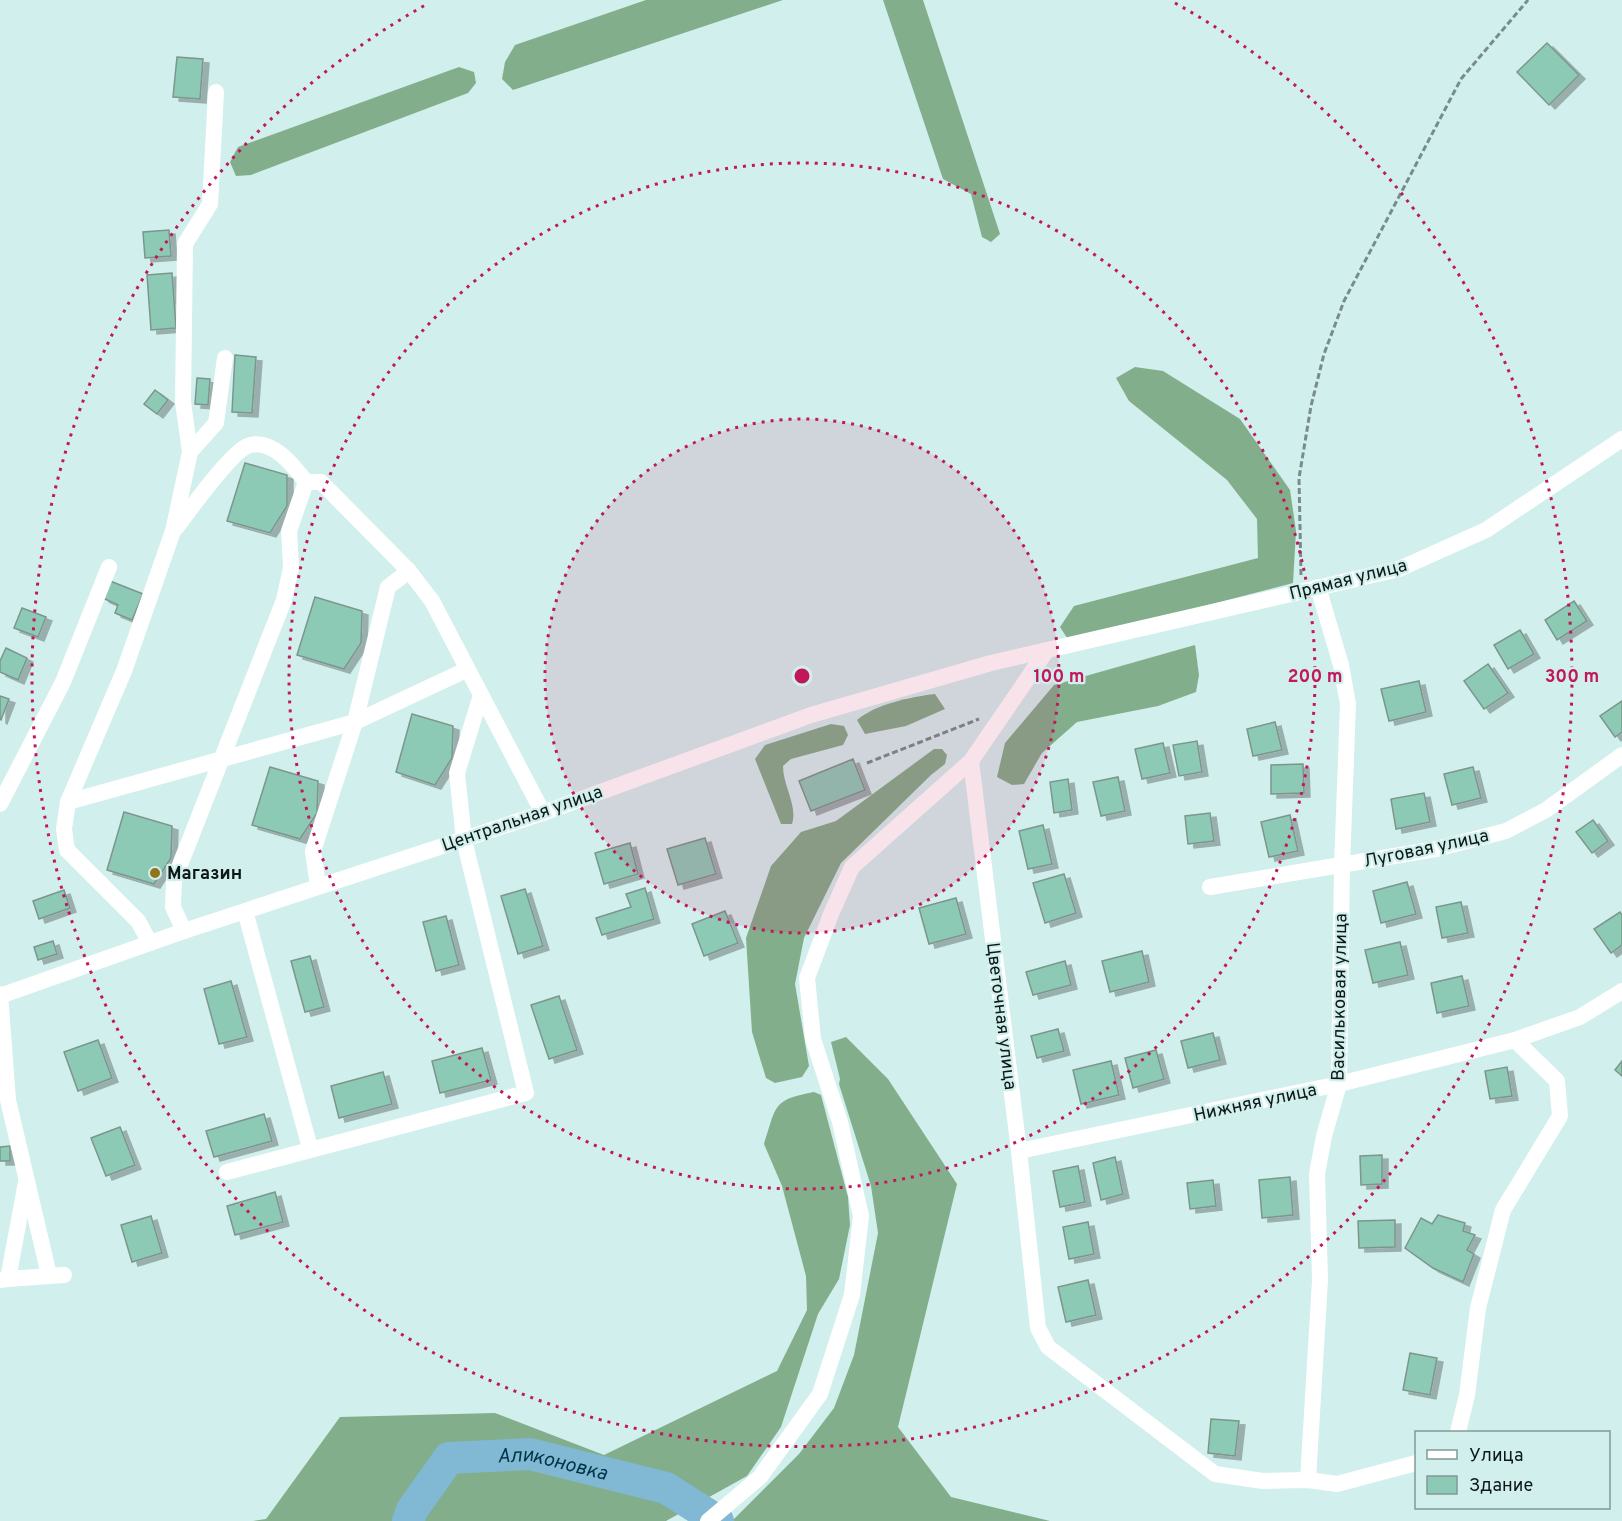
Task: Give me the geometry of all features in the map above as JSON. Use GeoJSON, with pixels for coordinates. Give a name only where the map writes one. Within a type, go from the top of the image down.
{"type":"FeatureCollection","features":[{"type":"Feature","properties":{"kind":"street"},"geometry":{"type":"LineString","coordinates":[[150,943],[138,921],[67,850],[64,829],[68,802],[124,671],[173,531],[190,452],[183,402],[185,244],[210,204],[216,92]]}},
{"type":"Feature","properties":{"kind":"street"},"geometry":{"type":"LineString","coordinates":[[190,452],[216,423],[225,358]]}},
{"type":"Feature","properties":{"kind":"street","name":"Прямая улица"},"geometry":{"type":"LineString","coordinates":[[1047,650],[1399,569],[1486,530],[1622,440]]}},
{"type":"Feature","properties":{"kind":"street"},"geometry":{"type":"LineString","coordinates":[[173,531],[233,456],[250,445],[269,447],[289,460],[306,482]]}},
{"type":"Feature","properties":{"kind":"street"},"geometry":{"type":"LineString","coordinates":[[306,482],[321,482],[409,571],[432,601],[466,670],[543,813]]}},
{"type":"Feature","properties":{"kind":"street"},"geometry":{"type":"LineString","coordinates":[[184,931],[173,907],[174,880],[284,600],[291,568],[289,531],[306,482]]}},
{"type":"Feature","properties":{"kind":"street"},"geometry":{"type":"LineString","coordinates":[[0,804],[63,682],[109,567]]}},
{"type":"Feature","properties":{"kind":"street"},"geometry":{"type":"LineString","coordinates":[[318,886],[313,851],[356,722],[388,587],[409,571]]}},
{"type":"Feature","properties":{"kind":"street","name":"Васильковая улица"},"geometry":{"type":"LineString","coordinates":[[1308,1480],[1320,1280],[1317,1174],[1324,1136],[1339,1084],[1342,866],[1348,704],[1341,665],[1310,589]]}},
{"type":"Feature","properties":{"kind":"street"},"geometry":{"type":"LineString","coordinates":[[708,1521],[760,1477],[820,1394],[852,1295],[861,1216],[840,1122],[813,1039],[807,978],[852,867],[971,762],[1047,650]]}},
{"type":"Feature","properties":{"kind":"street","name":"Центральная улица"},"geometry":{"type":"LineString","coordinates":[[0,995],[318,886],[543,813],[811,715],[1047,650]]}},
{"type":"Feature","properties":{"kind":"street"},"geometry":{"type":"LineString","coordinates":[[68,802],[219,762],[356,722],[466,670]]}},
{"type":"Feature","properties":{"kind":"street"},"geometry":{"type":"LineString","coordinates":[[228,1172],[310,1148],[526,1093],[464,840],[458,773],[481,695]]}},
{"type":"Feature","properties":{"kind":"street","name":"Луговая улица"},"geometry":{"type":"LineString","coordinates":[[1210,887],[1436,849],[1506,831],[1546,810],[1622,755]]}},
{"type":"Feature","properties":{"kind":"street","name":"Цветочная улица"},"geometry":{"type":"LineString","coordinates":[[971,762],[1019,1151],[1038,1328],[1048,1347],[1215,1474],[1263,1481],[1308,1480],[1337,1484],[1415,1463]]}},
{"type":"Feature","properties":{"kind":"street"},"geometry":{"type":"LineString","coordinates":[[245,911],[310,1148]]}},
{"type":"Feature","properties":{"kind":"street","name":"Нижняя улица"},"geometry":{"type":"LineString","coordinates":[[1019,1151],[1339,1084],[1515,1040],[1580,1017],[1622,990]]}},
{"type":"Feature","properties":{"kind":"street"},"geometry":{"type":"LineString","coordinates":[[0,995],[8,1100],[57,1275],[4,1280],[27,1174]]}},
{"type":"Feature","properties":{"kind":"street"},"geometry":{"type":"LineString","coordinates":[[1458,1431],[1467,1395],[1478,1308],[1503,1210],[1560,1116],[1557,1081],[1515,1040]]}},
{"type":"Feature","properties":{"kind":"path"},"geometry":{"type":"LineString","coordinates":[[1310,589],[1299,478],[1311,406],[1324,354],[1344,301],[1461,79],[1528,0]]}},
{"type":"Feature","properties":{"kind":"path"},"geometry":{"type":"LineString","coordinates":[[867,763],[970,721],[984,718],[996,727]]}},
{"type":"Feature","properties":{"kind":"green space"},"geometry":{"type":"Polygon","coordinates":[[[646,0],[783,0],[513,90],[502,79],[505,62],[515,45],[646,0]]]}},
{"type":"Feature","properties":{"kind":"green space"},"geometry":{"type":"Polygon","coordinates":[[[883,0],[923,0],[1000,234],[991,242],[982,237],[971,194],[943,179],[883,0]]]}},
{"type":"Feature","properties":{"kind":"green space"},"geometry":{"type":"Polygon","coordinates":[[[459,67],[474,72],[476,83],[468,93],[251,175],[236,176],[230,162],[238,147],[459,67]]]}},
{"type":"Feature","properties":{"kind":"green space"},"geometry":{"type":"Polygon","coordinates":[[[1135,367],[1163,371],[1240,419],[1290,490],[1296,531],[1293,583],[1069,641],[1060,627],[1074,606],[1258,558],[1257,519],[1227,480],[1129,401],[1116,378],[1135,367]]]}},
{"type":"Feature","properties":{"kind":"green space"},"geometry":{"type":"Polygon","coordinates":[[[1195,645],[1199,675],[1196,692],[1158,706],[1077,722],[1042,753],[1024,784],[1012,785],[997,777],[1005,743],[1054,685],[1195,645]]]}},
{"type":"Feature","properties":{"kind":"green space"},"geometry":{"type":"Polygon","coordinates":[[[935,694],[945,709],[906,726],[865,734],[857,720],[865,714],[904,699],[935,694]]]}},
{"type":"Feature","properties":{"kind":"green space"},"geometry":{"type":"Polygon","coordinates":[[[831,724],[844,726],[848,735],[843,745],[791,759],[783,766],[793,817],[792,824],[781,824],[755,759],[765,745],[831,724]]]}},
{"type":"Feature","properties":{"kind":"green space"},"geometry":{"type":"Polygon","coordinates":[[[934,749],[942,749],[947,755],[945,764],[841,863],[804,938],[795,984],[809,1066],[802,1077],[775,1083],[766,1078],[752,1032],[746,938],[771,866],[801,832],[836,821],[934,749]]]}},
{"type":"Feature","properties":{"kind":"green space"},"geometry":{"type":"Polygon","coordinates":[[[846,1037],[888,1079],[957,1184],[898,1427],[951,1497],[1050,1521],[732,1521],[799,1454],[834,1408],[854,1355],[878,1233],[871,1186],[839,1084],[840,1079],[831,1042],[846,1037]]]}},
{"type":"Feature","properties":{"kind":"green space"},"geometry":{"type":"Polygon","coordinates":[[[814,1092],[821,1095],[848,1197],[850,1225],[839,1279],[818,1314],[781,1427],[747,1476],[666,1521],[253,1521],[266,1519],[340,1417],[495,1413],[604,1455],[777,1371],[807,1310],[806,1276],[782,1186],[764,1144],[778,1106],[790,1098],[814,1092]]]}},
{"type":"Feature","properties":{"kind":"building"},"geometry":{"type":"Polygon","coordinates":[[[1547,43],[1579,75],[1549,105],[1517,72],[1547,43]]]}},
{"type":"Feature","properties":{"kind":"building"},"geometry":{"type":"Polygon","coordinates":[[[177,57],[203,59],[200,99],[173,97],[177,57]]]}},
{"type":"Feature","properties":{"kind":"building"},"geometry":{"type":"Polygon","coordinates":[[[169,230],[171,256],[145,258],[143,232],[169,230]]]}},
{"type":"Feature","properties":{"kind":"building"},"geometry":{"type":"Polygon","coordinates":[[[172,273],[176,328],[151,330],[147,275],[172,273]]]}},
{"type":"Feature","properties":{"kind":"building"},"geometry":{"type":"Polygon","coordinates":[[[235,355],[256,357],[252,413],[232,412],[235,355]]]}},
{"type":"Feature","properties":{"kind":"building"},"geometry":{"type":"Polygon","coordinates":[[[197,378],[210,379],[208,405],[195,404],[197,378]]]}},
{"type":"Feature","properties":{"kind":"building"},"geometry":{"type":"Polygon","coordinates":[[[155,390],[168,400],[157,414],[144,404],[155,390]]]}},
{"type":"Feature","properties":{"kind":"building"},"geometry":{"type":"Polygon","coordinates":[[[245,463],[287,475],[287,506],[270,533],[227,521],[245,463]]]}},
{"type":"Feature","properties":{"kind":"building"},"geometry":{"type":"Polygon","coordinates":[[[110,581],[143,594],[132,620],[115,613],[118,605],[103,598],[110,581]]]}},
{"type":"Feature","properties":{"kind":"building"},"geometry":{"type":"Polygon","coordinates":[[[315,597],[362,611],[361,643],[344,669],[297,655],[315,597]]]}},
{"type":"Feature","properties":{"kind":"building"},"geometry":{"type":"Polygon","coordinates":[[[1574,601],[1587,621],[1557,640],[1545,620],[1574,601]]]}},
{"type":"Feature","properties":{"kind":"building"},"geometry":{"type":"Polygon","coordinates":[[[22,608],[46,617],[38,637],[14,628],[22,608]]]}},
{"type":"Feature","properties":{"kind":"building"},"geometry":{"type":"Polygon","coordinates":[[[1520,630],[1534,654],[1508,669],[1494,645],[1520,630]]]}},
{"type":"Feature","properties":{"kind":"building"},"geometry":{"type":"Polygon","coordinates":[[[6,648],[27,658],[18,680],[0,672],[0,661],[6,648]]]}},
{"type":"Feature","properties":{"kind":"building"},"geometry":{"type":"Polygon","coordinates":[[[1488,664],[1508,693],[1484,709],[1464,681],[1488,664]]]}},
{"type":"Feature","properties":{"kind":"building"},"geometry":{"type":"Polygon","coordinates":[[[1419,681],[1426,712],[1389,721],[1381,689],[1419,681]]]}},
{"type":"Feature","properties":{"kind":"building"},"geometry":{"type":"Polygon","coordinates":[[[0,696],[9,699],[1,720],[0,719],[0,696]]]}},
{"type":"Feature","properties":{"kind":"building"},"geometry":{"type":"Polygon","coordinates":[[[1622,701],[1622,732],[1615,737],[1600,716],[1622,701]]]}},
{"type":"Feature","properties":{"kind":"building"},"geometry":{"type":"Polygon","coordinates":[[[412,714],[453,726],[452,758],[435,785],[396,772],[412,714]]]}},
{"type":"Feature","properties":{"kind":"building"},"geometry":{"type":"Polygon","coordinates":[[[1275,722],[1282,750],[1253,756],[1247,729],[1275,722]]]}},
{"type":"Feature","properties":{"kind":"building"},"geometry":{"type":"Polygon","coordinates":[[[1197,741],[1202,772],[1179,776],[1173,745],[1197,741]]]}},
{"type":"Feature","properties":{"kind":"building"},"geometry":{"type":"Polygon","coordinates":[[[1163,743],[1170,773],[1142,779],[1135,749],[1163,743]]]}},
{"type":"Feature","properties":{"kind":"building"},"geometry":{"type":"Polygon","coordinates":[[[853,759],[865,790],[811,811],[799,781],[853,759]]]}},
{"type":"Feature","properties":{"kind":"building"},"geometry":{"type":"Polygon","coordinates":[[[1303,764],[1304,793],[1271,794],[1271,765],[1303,764]]]}},
{"type":"Feature","properties":{"kind":"building"},"geometry":{"type":"Polygon","coordinates":[[[270,767],[318,781],[317,813],[300,839],[252,825],[270,767]]]}},
{"type":"Feature","properties":{"kind":"building"},"geometry":{"type":"Polygon","coordinates":[[[1473,767],[1481,798],[1452,805],[1444,774],[1473,767]]]}},
{"type":"Feature","properties":{"kind":"building"},"geometry":{"type":"Polygon","coordinates":[[[1118,777],[1125,811],[1101,816],[1093,782],[1118,777]]]}},
{"type":"Feature","properties":{"kind":"building"},"geometry":{"type":"Polygon","coordinates":[[[1068,779],[1072,810],[1054,813],[1050,782],[1068,779]]]}},
{"type":"Feature","properties":{"kind":"building"},"geometry":{"type":"Polygon","coordinates":[[[1424,793],[1430,822],[1396,829],[1391,799],[1424,793]]]}},
{"type":"Feature","properties":{"kind":"building"},"geometry":{"type":"Polygon","coordinates":[[[124,812],[172,826],[171,858],[154,884],[107,870],[124,812]]]}},
{"type":"Feature","properties":{"kind":"building"},"geometry":{"type":"Polygon","coordinates":[[[1210,813],[1214,841],[1188,844],[1185,816],[1210,813]]]}},
{"type":"Feature","properties":{"kind":"building"},"geometry":{"type":"Polygon","coordinates":[[[1290,815],[1298,851],[1269,857],[1261,822],[1290,815]]]}},
{"type":"Feature","properties":{"kind":"building"},"geometry":{"type":"Polygon","coordinates":[[[1593,820],[1608,841],[1592,853],[1576,832],[1593,820]]]}},
{"type":"Feature","properties":{"kind":"building"},"geometry":{"type":"Polygon","coordinates":[[[1043,825],[1052,864],[1028,869],[1019,831],[1043,825]]]}},
{"type":"Feature","properties":{"kind":"building"},"geometry":{"type":"Polygon","coordinates":[[[705,838],[716,874],[678,885],[667,849],[705,838]]]}},
{"type":"Feature","properties":{"kind":"building"},"geometry":{"type":"Polygon","coordinates":[[[630,843],[638,874],[604,884],[595,853],[630,843]]]}},
{"type":"Feature","properties":{"kind":"building"},"geometry":{"type":"Polygon","coordinates":[[[1064,874],[1076,913],[1045,923],[1033,883],[1064,874]]]}},
{"type":"Feature","properties":{"kind":"building"},"geometry":{"type":"Polygon","coordinates":[[[1407,882],[1416,914],[1381,923],[1373,891],[1407,882]]]}},
{"type":"Feature","properties":{"kind":"building"},"geometry":{"type":"Polygon","coordinates":[[[645,888],[654,919],[602,935],[596,918],[631,907],[626,894],[645,888]]]}},
{"type":"Feature","properties":{"kind":"building"},"geometry":{"type":"Polygon","coordinates":[[[525,889],[543,946],[518,954],[501,896],[525,889]]]}},
{"type":"Feature","properties":{"kind":"building"},"geometry":{"type":"Polygon","coordinates":[[[64,890],[70,908],[39,919],[33,901],[64,890]]]}},
{"type":"Feature","properties":{"kind":"building"},"geometry":{"type":"Polygon","coordinates":[[[956,898],[966,934],[929,944],[919,908],[956,898]]]}},
{"type":"Feature","properties":{"kind":"building"},"geometry":{"type":"Polygon","coordinates":[[[1461,902],[1468,933],[1442,938],[1436,907],[1461,902]]]}},
{"type":"Feature","properties":{"kind":"building"},"geometry":{"type":"Polygon","coordinates":[[[725,911],[738,943],[704,956],[692,924],[725,911]]]}},
{"type":"Feature","properties":{"kind":"building"},"geometry":{"type":"Polygon","coordinates":[[[1620,912],[1622,915],[1622,945],[1611,953],[1594,929],[1620,912]]]}},
{"type":"Feature","properties":{"kind":"building"},"geometry":{"type":"Polygon","coordinates":[[[446,916],[459,965],[436,971],[423,922],[446,916]]]}},
{"type":"Feature","properties":{"kind":"building"},"geometry":{"type":"Polygon","coordinates":[[[53,941],[57,954],[38,960],[34,947],[53,941]]]}},
{"type":"Feature","properties":{"kind":"building"},"geometry":{"type":"Polygon","coordinates":[[[1400,942],[1408,975],[1373,983],[1365,950],[1400,942]]]}},
{"type":"Feature","properties":{"kind":"building"},"geometry":{"type":"Polygon","coordinates":[[[1142,951],[1149,982],[1110,992],[1102,961],[1142,951]]]}},
{"type":"Feature","properties":{"kind":"building"},"geometry":{"type":"Polygon","coordinates":[[[310,956],[324,1007],[305,1012],[291,961],[310,956]]]}},
{"type":"Feature","properties":{"kind":"building"},"geometry":{"type":"Polygon","coordinates":[[[1065,961],[1071,985],[1033,995],[1026,972],[1065,961]]]}},
{"type":"Feature","properties":{"kind":"building"},"geometry":{"type":"Polygon","coordinates":[[[1462,976],[1469,1006],[1437,1013],[1431,983],[1462,976]]]}},
{"type":"Feature","properties":{"kind":"building"},"geometry":{"type":"Polygon","coordinates":[[[231,981],[247,1037],[219,1044],[204,989],[231,981]]]}},
{"type":"Feature","properties":{"kind":"building"},"geometry":{"type":"Polygon","coordinates":[[[559,996],[577,1050],[549,1059],[531,1005],[559,996]]]}},
{"type":"Feature","properties":{"kind":"building"},"geometry":{"type":"Polygon","coordinates":[[[1058,1029],[1064,1051],[1037,1058],[1031,1036],[1058,1029]]]}},
{"type":"Feature","properties":{"kind":"building"},"geometry":{"type":"Polygon","coordinates":[[[1213,1033],[1220,1060],[1188,1068],[1181,1041],[1213,1033]]]}},
{"type":"Feature","properties":{"kind":"building"},"geometry":{"type":"Polygon","coordinates":[[[98,1040],[112,1078],[78,1091],[64,1052],[98,1040]]]}},
{"type":"Feature","properties":{"kind":"building"},"geometry":{"type":"Polygon","coordinates":[[[482,1048],[491,1080],[440,1093],[432,1061],[482,1048]]]}},
{"type":"Feature","properties":{"kind":"building"},"geometry":{"type":"Polygon","coordinates":[[[1156,1050],[1164,1079],[1133,1088],[1125,1058],[1156,1050]]]}},
{"type":"Feature","properties":{"kind":"building"},"geometry":{"type":"Polygon","coordinates":[[[1111,1061],[1119,1095],[1081,1104],[1073,1070],[1111,1061]]]}},
{"type":"Feature","properties":{"kind":"building"},"geometry":{"type":"Polygon","coordinates":[[[1622,1061],[1622,1076],[1615,1070],[1622,1061]]]}},
{"type":"Feature","properties":{"kind":"building"},"geometry":{"type":"Polygon","coordinates":[[[1507,1067],[1512,1096],[1490,1099],[1485,1071],[1507,1067]]]}},
{"type":"Feature","properties":{"kind":"building"},"geometry":{"type":"Polygon","coordinates":[[[383,1072],[392,1104],[339,1118],[331,1086],[383,1072]]]}},
{"type":"Feature","properties":{"kind":"building"},"geometry":{"type":"Polygon","coordinates":[[[264,1114],[272,1141],[214,1157],[206,1131],[264,1114]]]}},
{"type":"Feature","properties":{"kind":"building"},"geometry":{"type":"Polygon","coordinates":[[[120,1127],[135,1165],[106,1176],[91,1138],[120,1127]]]}},
{"type":"Feature","properties":{"kind":"building"},"geometry":{"type":"Polygon","coordinates":[[[10,1146],[10,1161],[0,1161],[0,1147],[10,1146]]]}},
{"type":"Feature","properties":{"kind":"building"},"geometry":{"type":"Polygon","coordinates":[[[1382,1155],[1382,1184],[1361,1185],[1360,1156],[1382,1155]]]}},
{"type":"Feature","properties":{"kind":"building"},"geometry":{"type":"Polygon","coordinates":[[[1115,1157],[1123,1194],[1101,1200],[1093,1163],[1115,1157]]]}},
{"type":"Feature","properties":{"kind":"building"},"geometry":{"type":"Polygon","coordinates":[[[1078,1166],[1085,1202],[1060,1207],[1053,1171],[1078,1166]]]}},
{"type":"Feature","properties":{"kind":"building"},"geometry":{"type":"Polygon","coordinates":[[[1290,1177],[1293,1215],[1262,1218],[1259,1180],[1290,1177]]]}},
{"type":"Feature","properties":{"kind":"building"},"geometry":{"type":"Polygon","coordinates":[[[1213,1180],[1216,1206],[1190,1209],[1187,1183],[1213,1180]]]}},
{"type":"Feature","properties":{"kind":"building"},"geometry":{"type":"Polygon","coordinates":[[[275,1192],[283,1222],[235,1235],[227,1206],[275,1192]]]}},
{"type":"Feature","properties":{"kind":"building"},"geometry":{"type":"Polygon","coordinates":[[[1438,1215],[1465,1223],[1463,1231],[1475,1235],[1467,1250],[1474,1254],[1463,1282],[1433,1268],[1405,1248],[1421,1218],[1432,1224],[1438,1215]]]}},
{"type":"Feature","properties":{"kind":"building"},"geometry":{"type":"Polygon","coordinates":[[[151,1216],[162,1253],[132,1262],[121,1225],[151,1216]]]}},
{"type":"Feature","properties":{"kind":"building"},"geometry":{"type":"Polygon","coordinates":[[[1395,1220],[1395,1247],[1359,1248],[1358,1221],[1395,1220]]]}},
{"type":"Feature","properties":{"kind":"building"},"geometry":{"type":"Polygon","coordinates":[[[1088,1222],[1094,1254],[1069,1259],[1063,1227],[1088,1222]]]}},
{"type":"Feature","properties":{"kind":"building"},"geometry":{"type":"Polygon","coordinates":[[[1088,1280],[1096,1315],[1066,1322],[1058,1287],[1088,1280]]]}},
{"type":"Feature","properties":{"kind":"building"},"geometry":{"type":"Polygon","coordinates":[[[1410,1353],[1437,1358],[1430,1395],[1403,1390],[1410,1353]]]}},
{"type":"Feature","properties":{"kind":"building"},"geometry":{"type":"Polygon","coordinates":[[[1211,1419],[1239,1421],[1235,1456],[1208,1453],[1211,1419]]]}},
{"type":"Feature","properties":{"kind":"waterway","name":"Аликоновка"},"geometry":{"type":"LineString","coordinates":[[408,1521],[412,1510],[449,1458],[530,1454],[666,1488],[718,1521]]}},
{"type":"Feature","properties":{"kind":"place","name":"Магазин"},"geometry":{"type":"Point","coordinates":[155,873]}}]}
